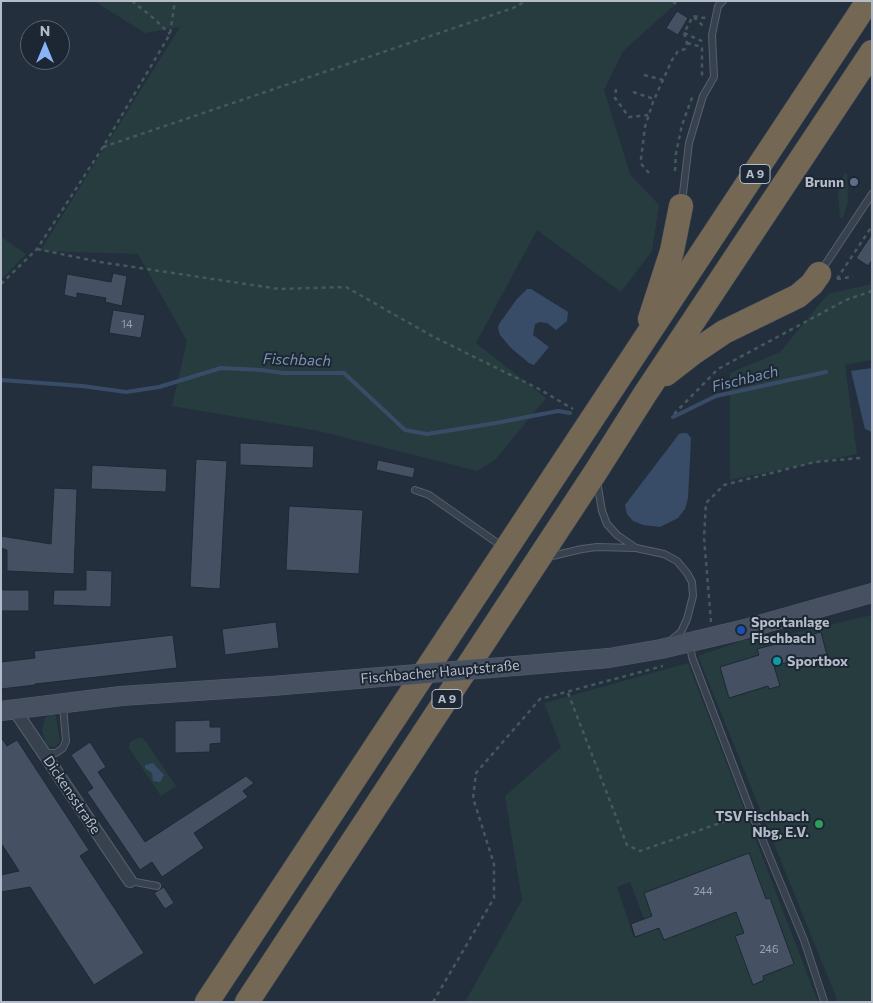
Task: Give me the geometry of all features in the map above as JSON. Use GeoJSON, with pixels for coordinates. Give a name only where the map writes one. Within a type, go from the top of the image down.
{"type":"FeatureCollection","features":[{"type":"Feature","properties":{"kind":"highway","name":"A 9"},"geometry":{"type":"LineString","coordinates":[[207,1002],[868,1]]}},
{"type":"Feature","properties":{"kind":"highway","name":"A 9"},"geometry":{"type":"LineString","coordinates":[[247,1002],[596,473],[644,394],[872,52]]}},
{"type":"Feature","properties":{"kind":"highway"},"geometry":{"type":"LineString","coordinates":[[640,346],[672,250],[681,206]]}},
{"type":"Feature","properties":{"kind":"highway"},"geometry":{"type":"LineString","coordinates":[[644,394],[693,353],[724,332],[798,296],[827,272]]}},
{"type":"Feature","properties":{"kind":"main road","name":"Fischbacher Hauptstraße"},"geometry":{"type":"LineString","coordinates":[[8,710],[121,696],[272,686],[609,658],[662,657],[690,643],[872,593]]}},
{"type":"Feature","properties":{"kind":"street","name":"Dickensstraße"},"geometry":{"type":"LineString","coordinates":[[8,710],[43,753],[130,881]]}},
{"type":"Feature","properties":{"kind":"lane"},"geometry":{"type":"LineString","coordinates":[[681,206],[689,143],[703,96],[714,77],[712,35],[718,6],[723,1]]}},
{"type":"Feature","properties":{"kind":"lane"},"geometry":{"type":"LineString","coordinates":[[827,272],[872,194]]}},
{"type":"Feature","properties":{"kind":"lane"},"geometry":{"type":"LineString","coordinates":[[596,473],[602,511],[607,524],[617,535],[636,548]]}},
{"type":"Feature","properties":{"kind":"lane"},"geometry":{"type":"LineString","coordinates":[[415,490],[429,495],[506,549]]}},
{"type":"Feature","properties":{"kind":"lane"},"geometry":{"type":"LineString","coordinates":[[538,560],[597,547],[636,548],[664,554],[677,561],[692,582],[694,596],[681,632],[662,657]]}},
{"type":"Feature","properties":{"kind":"lane"},"geometry":{"type":"LineString","coordinates":[[690,643],[692,657],[751,812],[804,940],[824,1001]]}},
{"type":"Feature","properties":{"kind":"lane"},"geometry":{"type":"LineString","coordinates":[[43,753],[56,753],[63,748],[66,741],[62,703]]}},
{"type":"Feature","properties":{"kind":"lane"},"geometry":{"type":"LineString","coordinates":[[130,881],[157,886]]}},
{"type":"Feature","properties":{"kind":"path"},"geometry":{"type":"LineString","coordinates":[[132,1],[170,34]]}},
{"type":"Feature","properties":{"kind":"path"},"geometry":{"type":"LineString","coordinates":[[1,284],[38,249],[103,147],[170,34],[175,1]]}},
{"type":"Feature","properties":{"kind":"path"},"geometry":{"type":"LineString","coordinates":[[103,147],[513,8],[526,1]]}},
{"type":"Feature","properties":{"kind":"path"},"geometry":{"type":"LineString","coordinates":[[673,1],[676,4]]}},
{"type":"Feature","properties":{"kind":"path"},"geometry":{"type":"LineString","coordinates":[[693,16],[704,18],[708,15],[710,9]]}},
{"type":"Feature","properties":{"kind":"path"},"geometry":{"type":"LineString","coordinates":[[693,16],[712,35]]}},
{"type":"Feature","properties":{"kind":"path"},"geometry":{"type":"LineString","coordinates":[[649,173],[642,165],[641,159],[645,127],[654,99],[672,60],[678,51],[684,49],[687,43],[684,33],[693,16]]}},
{"type":"Feature","properties":{"kind":"path"},"geometry":{"type":"LineString","coordinates":[[684,33],[706,42]]}},
{"type":"Feature","properties":{"kind":"path"},"geometry":{"type":"LineString","coordinates":[[687,43],[702,47]]}},
{"type":"Feature","properties":{"kind":"path"},"geometry":{"type":"LineString","coordinates":[[644,75],[663,80]]}},
{"type":"Feature","properties":{"kind":"path"},"geometry":{"type":"LineString","coordinates":[[616,89],[615,98],[629,116],[649,115]]}},
{"type":"Feature","properties":{"kind":"path"},"geometry":{"type":"LineString","coordinates":[[633,92],[654,99]]}},
{"type":"Feature","properties":{"kind":"path"},"geometry":{"type":"LineString","coordinates":[[852,276],[846,278],[827,272],[872,226]]}},
{"type":"Feature","properties":{"kind":"path"},"geometry":{"type":"LineString","coordinates":[[38,249],[100,262],[279,289],[346,287],[432,336],[539,389],[573,409]]}},
{"type":"Feature","properties":{"kind":"path"},"geometry":{"type":"LineString","coordinates":[[674,414],[718,369],[846,300],[872,291]]}},
{"type":"Feature","properties":{"kind":"path"},"geometry":{"type":"LineString","coordinates":[[712,638],[704,537],[706,504],[724,485],[815,462],[860,458]]}},
{"type":"Feature","properties":{"kind":"path"},"geometry":{"type":"LineString","coordinates":[[433,1002],[494,898],[494,864],[473,798],[476,773],[540,700],[568,693],[662,657]]}},
{"type":"Feature","properties":{"kind":"path"},"geometry":{"type":"LineString","coordinates":[[568,693],[627,844],[640,850],[751,812]]}},
{"type":"Feature","properties":{"kind":"green space"},"geometry":{"type":"Polygon","coordinates":[[[94,1],[679,1],[623,51],[604,90],[630,174],[659,205],[652,251],[621,292],[537,230],[476,343],[546,398],[495,460],[477,471],[319,431],[172,406],[187,341],[138,254],[40,251],[180,27],[145,33],[94,1]]]}},
{"type":"Feature","properties":{"kind":"green space"},"geometry":{"type":"Polygon","coordinates":[[[845,173],[847,173],[848,202],[843,218],[840,218],[838,195],[845,173]]]}},
{"type":"Feature","properties":{"kind":"green space"},"geometry":{"type":"Polygon","coordinates":[[[1,237],[26,254],[3,278],[1,277],[1,237]]]}},
{"type":"Feature","properties":{"kind":"green space"},"geometry":{"type":"Polygon","coordinates":[[[872,284],[872,360],[845,365],[857,454],[730,480],[730,373],[780,352],[828,294],[872,284]]]}},
{"type":"Feature","properties":{"kind":"green space","name":"TSV Fischbach Nbg, E.V."},"geometry":{"type":"Polygon","coordinates":[[[872,615],[872,1002],[838,1002],[698,656],[744,640],[768,639],[872,615]]]}},
{"type":"Feature","properties":{"kind":"green space"},"geometry":{"type":"Polygon","coordinates":[[[688,663],[818,1002],[465,1002],[522,900],[505,796],[561,747],[544,703],[688,663]],[[630,882],[617,887],[634,938],[649,932],[630,882]]]}},
{"type":"Feature","properties":{"kind":"green space"},"geometry":{"type":"Polygon","coordinates":[[[51,713],[56,716],[60,742],[55,747],[49,747],[42,730],[45,718],[51,713]]]}},
{"type":"Feature","properties":{"kind":"green space"},"geometry":{"type":"Polygon","coordinates":[[[142,738],[146,742],[176,786],[161,796],[129,748],[130,742],[142,738]]]}},
{"type":"Feature","properties":{"kind":"water"},"geometry":{"type":"Polygon","coordinates":[[[527,289],[531,289],[568,312],[567,321],[556,330],[547,323],[539,322],[535,324],[533,335],[549,347],[534,365],[511,348],[500,335],[498,328],[517,299],[527,289]]]}},
{"type":"Feature","properties":{"kind":"water"},"geometry":{"type":"Polygon","coordinates":[[[872,368],[872,432],[865,429],[851,371],[872,368]]]}},
{"type":"Feature","properties":{"kind":"water"},"geometry":{"type":"Polygon","coordinates":[[[687,433],[691,438],[688,498],[685,509],[678,518],[660,527],[643,525],[633,521],[627,514],[625,505],[679,434],[687,433]]]}},
{"type":"Feature","properties":{"kind":"water"},"geometry":{"type":"Polygon","coordinates":[[[153,763],[164,775],[160,782],[153,781],[152,773],[145,768],[145,765],[153,763]]]}},
{"type":"Feature","properties":{"kind":"building"},"geometry":{"type":"Polygon","coordinates":[[[677,11],[688,18],[678,35],[666,28],[677,11]]]}},
{"type":"Feature","properties":{"kind":"building"},"geometry":{"type":"Polygon","coordinates":[[[872,234],[872,260],[868,266],[856,258],[872,234]]]}},
{"type":"Feature","properties":{"kind":"building"},"geometry":{"type":"Polygon","coordinates":[[[113,273],[127,276],[122,306],[105,302],[106,298],[77,293],[77,298],[64,295],[67,274],[111,282],[113,273]]]}},
{"type":"Feature","properties":{"kind":"building"},"geometry":{"type":"Polygon","coordinates":[[[113,310],[145,315],[141,338],[109,333],[113,310]]]}},
{"type":"Feature","properties":{"kind":"building"},"geometry":{"type":"Polygon","coordinates":[[[240,443],[314,446],[313,468],[240,465],[240,443]]]}},
{"type":"Feature","properties":{"kind":"building"},"geometry":{"type":"Polygon","coordinates":[[[196,459],[227,461],[220,589],[190,587],[196,459]]]}},
{"type":"Feature","properties":{"kind":"building"},"geometry":{"type":"Polygon","coordinates":[[[378,460],[415,468],[413,478],[376,470],[378,460]]]}},
{"type":"Feature","properties":{"kind":"building"},"geometry":{"type":"Polygon","coordinates":[[[92,465],[167,469],[166,492],[91,489],[92,465]]]}},
{"type":"Feature","properties":{"kind":"building"},"geometry":{"type":"Polygon","coordinates":[[[54,488],[77,489],[74,574],[7,571],[7,550],[1,548],[1,536],[51,544],[54,488]]]}},
{"type":"Feature","properties":{"kind":"building"},"geometry":{"type":"Polygon","coordinates":[[[289,506],[363,510],[359,574],[286,570],[289,506]]]}},
{"type":"Feature","properties":{"kind":"building"},"geometry":{"type":"Polygon","coordinates":[[[86,570],[112,571],[111,607],[53,605],[54,590],[86,590],[86,570]]]}},
{"type":"Feature","properties":{"kind":"building"},"geometry":{"type":"Polygon","coordinates":[[[1,590],[29,590],[29,611],[1,611],[1,590]]]}},
{"type":"Feature","properties":{"kind":"building"},"geometry":{"type":"Polygon","coordinates":[[[276,622],[279,648],[225,655],[222,629],[276,622]]]}},
{"type":"Feature","properties":{"kind":"building"},"geometry":{"type":"Polygon","coordinates":[[[821,632],[828,659],[813,663],[813,660],[808,662],[807,657],[774,666],[780,686],[769,689],[768,686],[729,698],[720,667],[759,655],[757,649],[821,632]]]}},
{"type":"Feature","properties":{"kind":"building"},"geometry":{"type":"Polygon","coordinates":[[[173,635],[177,668],[1,689],[1,662],[35,658],[34,651],[173,635]]]}},
{"type":"Feature","properties":{"kind":"building"},"geometry":{"type":"Polygon","coordinates":[[[210,720],[210,727],[221,727],[221,743],[210,744],[210,752],[175,753],[175,721],[210,720]]]}},
{"type":"Feature","properties":{"kind":"building"},"geometry":{"type":"Polygon","coordinates":[[[1,737],[7,746],[17,740],[89,850],[80,856],[144,953],[94,985],[30,887],[1,892],[1,875],[19,871],[1,843],[1,737]]]}},
{"type":"Feature","properties":{"kind":"building"},"geometry":{"type":"Polygon","coordinates":[[[90,742],[106,767],[98,772],[145,842],[246,776],[254,783],[243,791],[248,797],[194,833],[204,848],[162,877],[152,862],[140,870],[87,792],[93,788],[71,755],[90,742]]]}},
{"type":"Feature","properties":{"kind":"building"},"geometry":{"type":"Polygon","coordinates":[[[749,853],[766,899],[770,898],[794,964],[763,976],[764,980],[753,985],[735,936],[744,933],[736,912],[664,940],[659,928],[635,937],[631,924],[652,916],[644,893],[749,853]]]}},
{"type":"Feature","properties":{"kind":"building"},"geometry":{"type":"Polygon","coordinates":[[[164,887],[174,903],[165,909],[154,893],[164,887]]]}},
{"type":"Feature","properties":{"kind":"waterway","name":"Fischbach"},"geometry":{"type":"LineString","coordinates":[[1,380],[82,386],[126,392],[159,387],[221,368],[283,373],[344,373],[405,430],[427,434],[558,411],[570,413]]}},
{"type":"Feature","properties":{"kind":"waterway","name":"Fischbach"},"geometry":{"type":"LineString","coordinates":[[673,417],[716,396],[826,372]]}},
{"type":"Feature","properties":{"kind":"place","name":"Brunn"},"geometry":{"type":"Point","coordinates":[854,182]}},
{"type":"Feature","properties":{"kind":"place","name":"Sportanlage Fischbach"},"geometry":{"type":"Point","coordinates":[741,630]}},
{"type":"Feature","properties":{"kind":"place","name":"Sportbox"},"geometry":{"type":"Point","coordinates":[777,661]}},
{"type":"Feature","properties":{"kind":"place","name":"TSV Fischbach Nbg, E.V."},"geometry":{"type":"Point","coordinates":[819,824]}}]}
